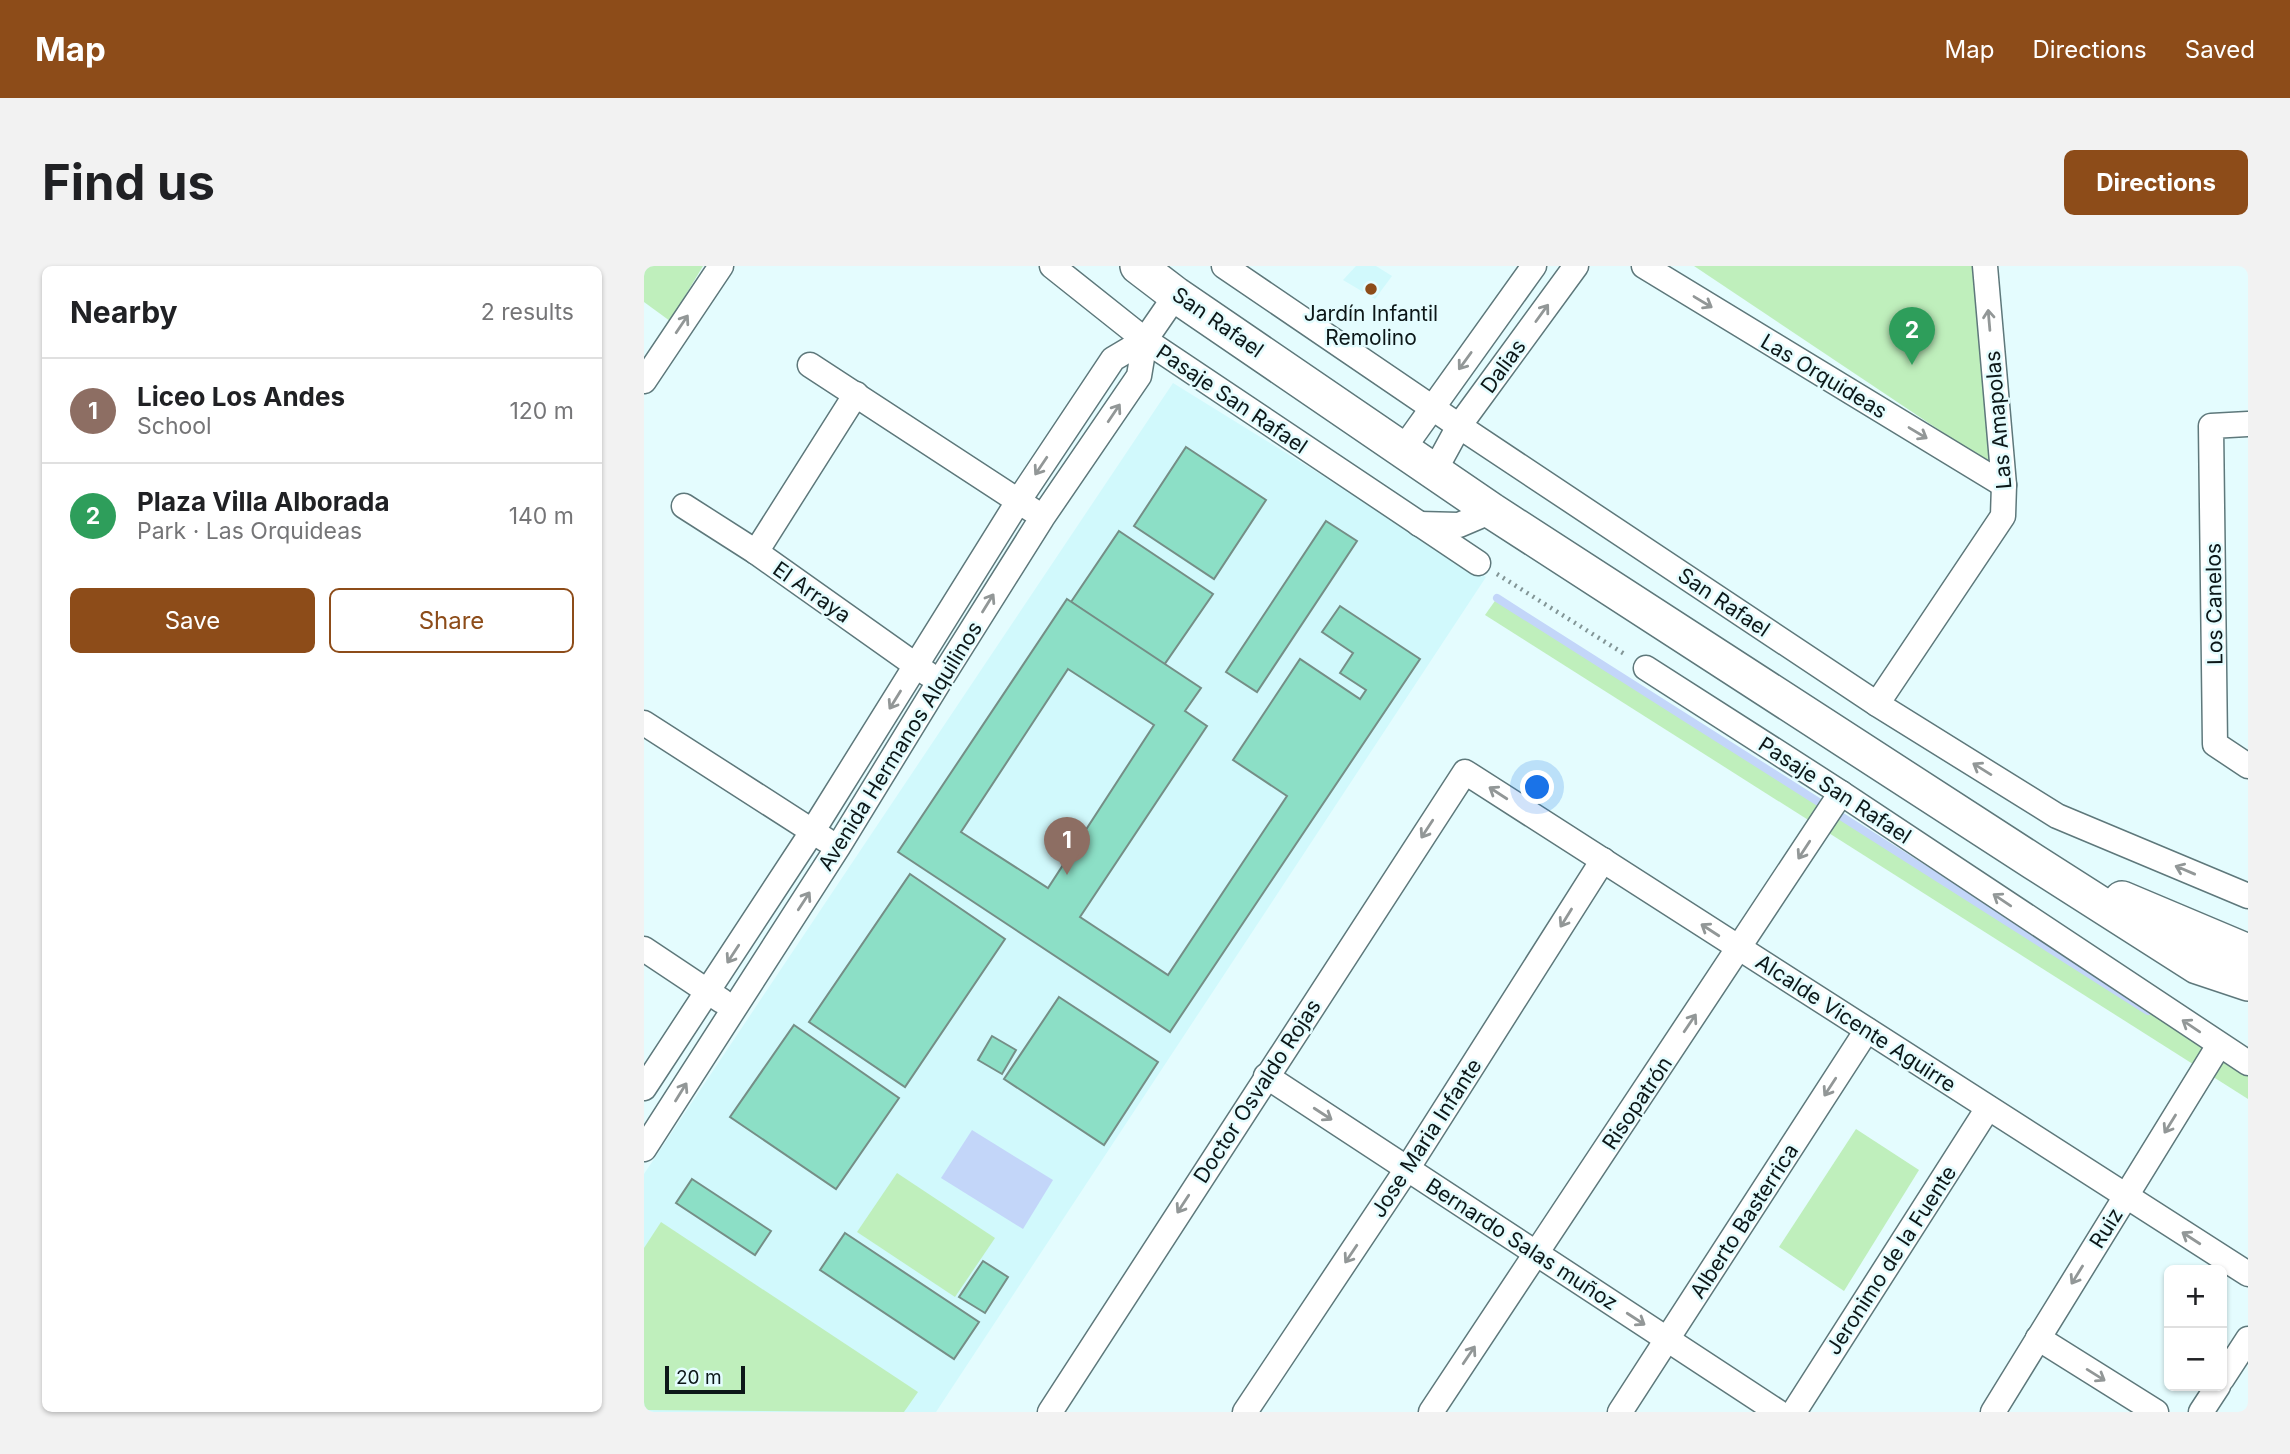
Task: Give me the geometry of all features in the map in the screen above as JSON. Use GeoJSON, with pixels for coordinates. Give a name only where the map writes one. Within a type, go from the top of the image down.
{"type":"FeatureCollection","features":[{"type":"Feature","properties":{"kind":"main road","name":"San Rafael"},"geometry":{"type":"LineString","coordinates":[[1138,266],[1492,511],[2034,862]]}},
{"type":"Feature","properties":{"kind":"main road"},"geometry":{"type":"LineString","coordinates":[[2034,862],[2248,952]]}},
{"type":"Feature","properties":{"kind":"main road"},"geometry":{"type":"LineString","coordinates":[[2034,862],[2197,966],[2248,983]]}},
{"type":"Feature","properties":{"kind":"street"},"geometry":{"type":"LineString","coordinates":[[644,381],[721,266]]}},
{"type":"Feature","properties":{"kind":"street","name":"Pasaje San Rafael"},"geometry":{"type":"LineString","coordinates":[[1052,266],[1145,340],[1478,563]]}},
{"type":"Feature","properties":{"kind":"street","name":"San Rafael"},"geometry":{"type":"LineString","coordinates":[[1224,266],[1877,704],[2057,816],[2248,896]]}},
{"type":"Feature","properties":{"kind":"street","name":"Dalias"},"geometry":{"type":"LineString","coordinates":[[1403,449],[1534,266]]}},
{"type":"Feature","properties":{"kind":"street","name":"Dalias"},"geometry":{"type":"LineString","coordinates":[[1434,470],[1459,426],[1576,266]]}},
{"type":"Feature","properties":{"kind":"street","name":"Las Orquideas"},"geometry":{"type":"LineString","coordinates":[[1644,266],[2004,485]]}},
{"type":"Feature","properties":{"kind":"street","name":"Las Amapolas"},"geometry":{"type":"LineString","coordinates":[[1877,704],[2003,516],[2004,485],[1985,266]]}},
{"type":"Feature","properties":{"kind":"street","name":"Avenida Hermanos Alquilinos"},"geometry":{"type":"LineString","coordinates":[[644,1088],[812,832],[1019,500],[1113,359],[1145,340],[1177,295]]}},
{"type":"Feature","properties":{"kind":"street","name":"Avenida Hermanos Alquilinos"},"geometry":{"type":"LineString","coordinates":[[646,1142],[838,847],[1042,518],[1139,376],[1145,340]]}},
{"type":"Feature","properties":{"kind":"street"},"geometry":{"type":"LineString","coordinates":[[810,365],[1019,500],[1042,518]]}},
{"type":"Feature","properties":{"kind":"street"},"geometry":{"type":"LineString","coordinates":[[756,552],[856,394]]}},
{"type":"Feature","properties":{"kind":"street","name":"Los Canelos"},"geometry":{"type":"LineString","coordinates":[[2248,424],[2211,426],[2215,744],[2248,766]]}},
{"type":"Feature","properties":{"kind":"street","name":"El Arraya"},"geometry":{"type":"LineString","coordinates":[[684,506],[756,552],[939,681]]}},
{"type":"Feature","properties":{"kind":"street"},"geometry":{"type":"LineString","coordinates":[[1419,524],[1459,525],[1492,511]]}},
{"type":"Feature","properties":{"kind":"street","name":"Pasaje San Rafael"},"geometry":{"type":"LineString","coordinates":[[1646,668],[1842,793],[2248,1063]]}},
{"type":"Feature","properties":{"kind":"street"},"geometry":{"type":"LineString","coordinates":[[644,723],[838,847]]}},
{"type":"Feature","properties":{"kind":"street","name":"Alcalde Vicente Aguirre"},"geometry":{"type":"LineString","coordinates":[[1465,772],[2248,1274]]}},
{"type":"Feature","properties":{"kind":"street","name":"Doctor Osvaldo Rojas"},"geometry":{"type":"LineString","coordinates":[[1050,1412],[1465,772]]}},
{"type":"Feature","properties":{"kind":"street","name":"Risopatrón"},"geometry":{"type":"LineString","coordinates":[[1431,1412],[1842,793]]}},
{"type":"Feature","properties":{"kind":"street","name":"Jose Maria Infante"},"geometry":{"type":"LineString","coordinates":[[1245,1412],[1407,1169],[1603,860]]}},
{"type":"Feature","properties":{"kind":"street"},"geometry":{"type":"LineString","coordinates":[[644,949],[734,1010]]}},
{"type":"Feature","properties":{"kind":"street","name":"Alberto Basterrica"},"geometry":{"type":"LineString","coordinates":[[1620,1412],[1867,1030]]}},
{"type":"Feature","properties":{"kind":"street","name":"Ruiz"},"geometry":{"type":"LineString","coordinates":[[1993,1412],[2219,1045]]}},
{"type":"Feature","properties":{"kind":"street","name":"Bernardo Salas muñoz"},"geometry":{"type":"LineString","coordinates":[[1266,1076],[1777,1412]]}},
{"type":"Feature","properties":{"kind":"street","name":"Jeronimo de la Fuente"},"geometry":{"type":"LineString","coordinates":[[1794,1412],[1988,1108]]}},
{"type":"Feature","properties":{"kind":"street"},"geometry":{"type":"LineString","coordinates":[[2038,1338],[2156,1412]]}},
{"type":"Feature","properties":{"kind":"street"},"geometry":{"type":"LineString","coordinates":[[2227,1371],[2248,1339]]}},
{"type":"Feature","properties":{"kind":"street"},"geometry":{"type":"LineString","coordinates":[[2201,1412],[2215,1391]]}},
{"type":"Feature","properties":{"kind":"path"},"geometry":{"type":"LineString","coordinates":[[1478,563],[1646,668]]}},
{"type":"Feature","properties":{"kind":"shaded area","name":"Jardín Infantil Remolino"},"geometry":{"type":"Polygon","coordinates":[[[1356,266],[1376,266],[1392,276],[1375,299],[1343,280],[1356,266]]]}},
{"type":"Feature","properties":{"kind":"shaded area"},"geometry":{"type":"Polygon","coordinates":[[[1173,383],[1486,577],[936,1412],[644,1412],[644,1174],[1173,383]]]}},
{"type":"Feature","properties":{"kind":"shaded area"},"geometry":{"type":"Polygon","coordinates":[[[972,1130],[1053,1180],[1023,1229],[941,1178],[972,1130]]]}},
{"type":"Feature","properties":{"kind":"green space"},"geometry":{"type":"Polygon","coordinates":[[[644,266],[703,266],[670,321],[644,302],[644,266]]]}},
{"type":"Feature","properties":{"kind":"green space"},"geometry":{"type":"Polygon","coordinates":[[[1694,266],[1972,266],[1990,464],[1694,266]]]}},
{"type":"Feature","properties":{"kind":"green space"},"geometry":{"type":"Polygon","coordinates":[[[1497,598],[2248,1075],[2248,1099],[1485,615],[1497,598]]]}},
{"type":"Feature","properties":{"kind":"green space"},"geometry":{"type":"Polygon","coordinates":[[[1856,1129],[1919,1170],[1844,1291],[1779,1247],[1856,1129]]]}},
{"type":"Feature","properties":{"kind":"green space"},"geometry":{"type":"Polygon","coordinates":[[[897,1173],[995,1238],[955,1297],[857,1232],[897,1173]]]}},
{"type":"Feature","properties":{"kind":"green space"},"geometry":{"type":"Polygon","coordinates":[[[661,1222],[918,1392],[904,1412],[644,1410],[644,1248],[661,1222]]]}},
{"type":"Feature","properties":{"kind":"building"},"geometry":{"type":"Polygon","coordinates":[[[1186,447],[1266,500],[1214,579],[1134,526],[1186,447]]]}},
{"type":"Feature","properties":{"kind":"building"},"geometry":{"type":"Polygon","coordinates":[[[1326,521],[1357,541],[1257,692],[1226,672],[1326,521]]]}},
{"type":"Feature","properties":{"kind":"building"},"geometry":{"type":"Polygon","coordinates":[[[1119,531],[1213,594],[1164,665],[1071,602],[1119,531]]]}},
{"type":"Feature","properties":{"kind":"building"},"geometry":{"type":"Polygon","coordinates":[[[1067,599],[1201,688],[1185,711],[1207,726],[1080,917],[1168,975],[1287,796],[1233,760],[1300,659],[1360,699],[1366,690],[1340,673],[1353,653],[1322,632],[1340,606],[1420,659],[1170,1032],[898,852],[1067,599]],[[1068,669],[961,832],[1048,888],[1154,725],[1068,669]]]}},
{"type":"Feature","properties":{"kind":"building"},"geometry":{"type":"Polygon","coordinates":[[[910,874],[1005,939],[905,1087],[809,1022],[910,874]]]}},
{"type":"Feature","properties":{"kind":"building"},"geometry":{"type":"Polygon","coordinates":[[[1059,997],[1158,1062],[1104,1145],[1004,1079],[1059,997]]]}},
{"type":"Feature","properties":{"kind":"building"},"geometry":{"type":"Polygon","coordinates":[[[794,1025],[899,1098],[836,1189],[730,1117],[794,1025]]]}},
{"type":"Feature","properties":{"kind":"building"},"geometry":{"type":"Polygon","coordinates":[[[992,1036],[1016,1050],[1002,1074],[978,1060],[992,1036]]]}},
{"type":"Feature","properties":{"kind":"building"},"geometry":{"type":"Polygon","coordinates":[[[692,1179],[771,1231],[755,1255],[676,1203],[692,1179]]]}},
{"type":"Feature","properties":{"kind":"building"},"geometry":{"type":"Polygon","coordinates":[[[845,1233],[979,1322],[954,1359],[820,1270],[845,1233]]]}},
{"type":"Feature","properties":{"kind":"building"},"geometry":{"type":"Polygon","coordinates":[[[983,1261],[1008,1277],[985,1313],[959,1297],[983,1261]]]}},
{"type":"Feature","properties":{"kind":"waterway"},"geometry":{"type":"LineString","coordinates":[[1497,598],[2148,1011]]}},
{"type":"Feature","properties":{"kind":"place","name":"Jardín Infantil Remolino"},"geometry":{"type":"Point","coordinates":[1371,289]}},
{"type":"Feature","properties":{"kind":"place","name":"Plaza Villa Alborada"},"geometry":{"type":"Point","coordinates":[1912,365]}},
{"type":"Feature","properties":{"kind":"place","name":"Liceo Los Andes"},"geometry":{"type":"Point","coordinates":[1067,875]}}]}
